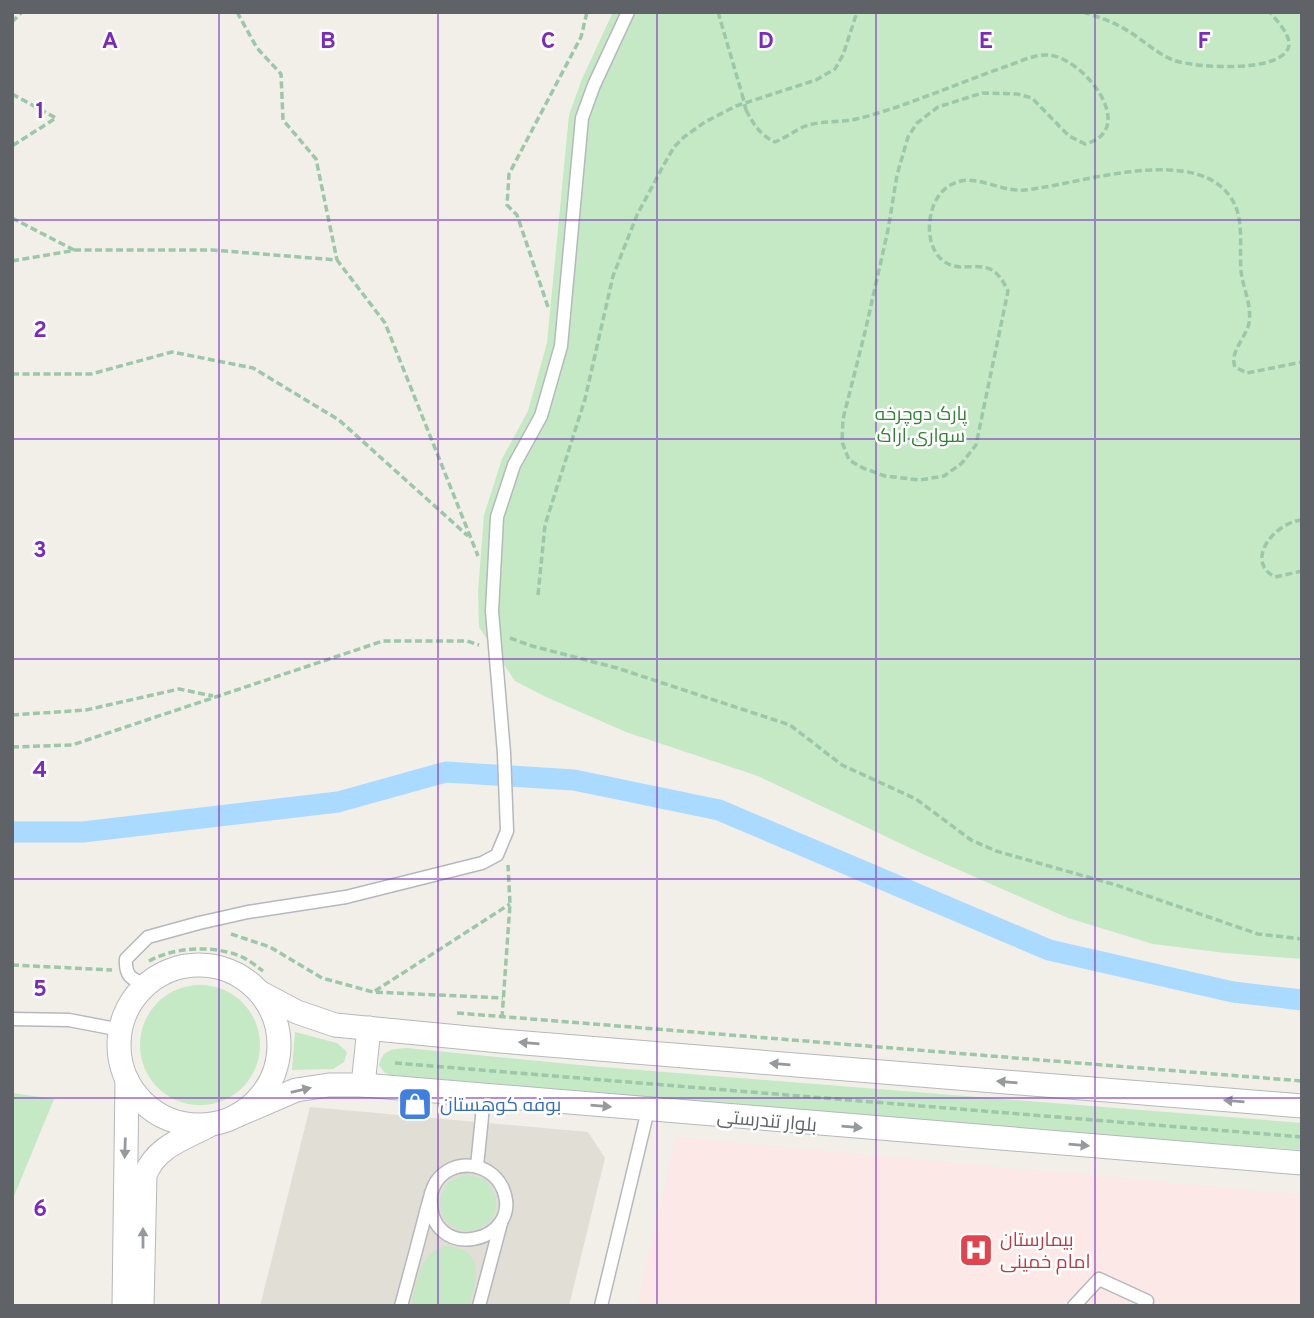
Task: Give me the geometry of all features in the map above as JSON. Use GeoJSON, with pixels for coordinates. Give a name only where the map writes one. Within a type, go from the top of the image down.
{"type":"FeatureCollection","features":[{"type":"Feature","properties":{"kind":"street"},"geometry":{"type":"LineString","coordinates":[[142,1306],[127,1080],[120,1055],[121,1030],[130,1005],[146,985],[168,971],[193,965],[218,967],[263,983],[297,1012],[335,1025],[1302,1107]]}},
{"type":"Feature","properties":{"kind":"street"},"geometry":{"type":"LineString","coordinates":[[124,1306],[133,1186],[165,1147],[238,1115],[257,1101],[271,1082],[278,1060],[279,1036],[263,983]]}},
{"type":"Feature","properties":{"kind":"street"},"geometry":{"type":"LineString","coordinates":[[363,1085],[369,1028]]}},
{"type":"Feature","properties":{"kind":"street"},"geometry":{"type":"LineString","coordinates":[[127,1080],[142,1101],[163,1117],[188,1125],[214,1124]]}},
{"type":"Feature","properties":{"kind":"street","name":"بلوار تندرستی"},"geometry":{"type":"LineString","coordinates":[[238,1115],[296,1090],[329,1085],[363,1085],[1302,1163]]}},
{"type":"Feature","properties":{"kind":"lane"},"geometry":{"type":"LineString","coordinates":[[146,985],[131,979],[125,971],[126,959],[148,937],[248,912],[345,897],[482,863],[497,855],[507,831],[504,753],[492,625],[498,517],[514,465],[541,416],[561,346],[582,118],[594,85],[628,12]]}},
{"type":"Feature","properties":{"kind":"lane"},"geometry":{"type":"LineString","coordinates":[[12,1019],[69,1020],[121,1030]]}},
{"type":"Feature","properties":{"kind":"lane"},"geometry":{"type":"LineString","coordinates":[[477,1166],[484,1097]]}},
{"type":"Feature","properties":{"kind":"lane"},"geometry":{"type":"LineString","coordinates":[[601,1306],[648,1110]]}},
{"type":"Feature","properties":{"kind":"lane"},"geometry":{"type":"LineString","coordinates":[[401,1306],[431,1193],[444,1173],[454,1167],[477,1166],[497,1179],[506,1200],[479,1306]]}},
{"type":"Feature","properties":{"kind":"lane"},"geometry":{"type":"LineString","coordinates":[[431,1193],[432,1217],[447,1235],[458,1239],[481,1238],[499,1223],[504,1212]]}},
{"type":"Feature","properties":{"kind":"lane"},"geometry":{"type":"LineString","coordinates":[[1074,1306],[1099,1279],[1147,1301],[1145,1306]]}},
{"type":"Feature","properties":{"kind":"path"},"geometry":{"type":"LineString","coordinates":[[12,22],[22,12]]}},
{"type":"Feature","properties":{"kind":"path"},"geometry":{"type":"LineString","coordinates":[[237,12],[257,48],[281,74],[283,120],[316,159],[337,260],[385,323],[479,559]]}},
{"type":"Feature","properties":{"kind":"path"},"geometry":{"type":"LineString","coordinates":[[561,346],[517,215],[507,205],[509,174],[581,37],[587,12]]}},
{"type":"Feature","properties":{"kind":"path"},"geometry":{"type":"LineString","coordinates":[[718,12],[747,110],[763,136],[775,142],[803,127],[855,119],[886,110],[1045,54],[1063,57],[1081,70],[1095,87],[1109,113],[1108,128],[1098,140],[1085,144],[1069,136],[1032,98],[1017,93],[982,93],[938,107],[917,123],[908,137],[897,176],[865,332],[842,419],[842,442],[849,460],[885,476],[920,480],[944,477],[962,463],[976,445],[1008,291],[1002,279],[990,269],[957,267],[944,262],[934,252],[930,238],[930,219],[935,200],[946,187],[962,181],[1018,191],[1114,173],[1172,170],[1207,177],[1222,187],[1233,200],[1240,222],[1242,274],[1250,306],[1248,325],[1234,356],[1235,367],[1247,373],[1302,362]]}},
{"type":"Feature","properties":{"kind":"path"},"geometry":{"type":"LineString","coordinates":[[538,594],[545,526],[585,399],[613,276],[637,215],[662,168],[674,147],[705,122],[736,106],[816,80],[835,69],[843,55],[856,12]]}},
{"type":"Feature","properties":{"kind":"path"},"geometry":{"type":"LineString","coordinates":[[1083,12],[1113,22],[1158,53],[1174,60],[1202,66],[1231,66],[1268,62],[1283,55],[1289,47],[1288,38],[1270,12]]}},
{"type":"Feature","properties":{"kind":"path"},"geometry":{"type":"LineString","coordinates":[[12,94],[56,118],[12,146]]}},
{"type":"Feature","properties":{"kind":"path"},"geometry":{"type":"LineString","coordinates":[[12,218],[76,250]]}},
{"type":"Feature","properties":{"kind":"path"},"geometry":{"type":"LineString","coordinates":[[12,261],[76,250],[212,250],[337,260]]}},
{"type":"Feature","properties":{"kind":"path"},"geometry":{"type":"LineString","coordinates":[[12,374],[91,374],[172,352],[253,368],[339,420],[470,537]]}},
{"type":"Feature","properties":{"kind":"path"},"geometry":{"type":"LineString","coordinates":[[1302,520],[1282,525],[1269,536],[1261,563],[1266,573],[1275,577],[1302,571]]}},
{"type":"Feature","properties":{"kind":"path"},"geometry":{"type":"LineString","coordinates":[[492,625],[512,639],[532,646],[617,668],[790,725],[842,765],[916,799],[971,840],[996,851],[1116,885],[1258,934],[1302,939]]}},
{"type":"Feature","properties":{"kind":"path"},"geometry":{"type":"LineString","coordinates":[[12,747],[72,745],[383,641],[467,641],[495,649]]}},
{"type":"Feature","properties":{"kind":"path"},"geometry":{"type":"LineString","coordinates":[[12,715],[86,710],[179,689],[215,697]]}},
{"type":"Feature","properties":{"kind":"path"},"geometry":{"type":"LineString","coordinates":[[199,923],[270,947],[322,978],[373,992],[503,998],[510,904],[507,831]]}},
{"type":"Feature","properties":{"kind":"path"},"geometry":{"type":"LineString","coordinates":[[373,992],[510,904]]}},
{"type":"Feature","properties":{"kind":"path"},"geometry":{"type":"LineString","coordinates":[[12,965],[125,971],[159,955],[201,948],[240,956],[263,983]]}},
{"type":"Feature","properties":{"kind":"path"},"geometry":{"type":"LineString","coordinates":[[446,1012],[1302,1081]]}},
{"type":"Feature","properties":{"kind":"path"},"geometry":{"type":"LineString","coordinates":[[393,1088],[398,1031]]}},
{"type":"Feature","properties":{"kind":"path"},"geometry":{"type":"LineString","coordinates":[[395,1063],[1302,1137]]}},
{"type":"Feature","properties":{"kind":"shaded area"},"geometry":{"type":"Polygon","coordinates":[[[310,1107],[588,1132],[605,1158],[569,1306],[260,1306],[310,1107]]]}},
{"type":"Feature","properties":{"kind":"shaded area","name":"بیمارستان امام خمینی"},"geometry":{"type":"Polygon","coordinates":[[[676,1137],[1302,1195],[1302,1306],[637,1306],[676,1137]]]}},
{"type":"Feature","properties":{"kind":"green space","name":"پارک دوچرخه سواری اراک"},"geometry":{"type":"Polygon","coordinates":[[[613,12],[1302,12],[1302,959],[1153,944],[1068,918],[925,855],[758,776],[626,732],[515,681],[479,627],[478,592],[484,515],[502,459],[528,411],[547,343],[569,115],[582,79],[613,12]]]}},
{"type":"Feature","properties":{"kind":"green space"},"geometry":{"type":"Polygon","coordinates":[[[200,985],[223,990],[242,1003],[255,1022],[260,1045],[255,1068],[242,1087],[223,1100],[200,1105],[177,1100],[158,1087],[145,1068],[140,1045],[145,1022],[158,1003],[177,990],[200,985]]]}},
{"type":"Feature","properties":{"kind":"green space"},"geometry":{"type":"Polygon","coordinates":[[[295,1032],[337,1043],[347,1052],[344,1062],[333,1069],[292,1070],[295,1032]]]}},
{"type":"Feature","properties":{"kind":"green space"},"geometry":{"type":"Polygon","coordinates":[[[406,1048],[590,1066],[1302,1123],[1302,1150],[994,1127],[390,1075],[384,1072],[379,1065],[385,1053],[406,1048]]]}},
{"type":"Feature","properties":{"kind":"green space"},"geometry":{"type":"Polygon","coordinates":[[[12,1093],[54,1099],[12,1201],[12,1093]]]}},
{"type":"Feature","properties":{"kind":"green space"},"geometry":{"type":"Polygon","coordinates":[[[463,1175],[473,1175],[488,1183],[494,1192],[494,1214],[488,1223],[473,1231],[463,1231],[445,1219],[440,1208],[440,1198],[452,1180],[463,1175]]]}},
{"type":"Feature","properties":{"kind":"green space"},"geometry":{"type":"Polygon","coordinates":[[[447,1246],[468,1253],[476,1267],[469,1306],[411,1306],[425,1261],[430,1254],[447,1246]]]}},
{"type":"Feature","properties":{"kind":"waterway"},"geometry":{"type":"LineString","coordinates":[[12,832],[83,832],[338,802],[446,772],[574,780],[719,810],[1049,950],[1233,992],[1302,1000]]}},
{"type":"Feature","properties":{"kind":"place","name":"بوفه کوهستان"},"geometry":{"type":"Point","coordinates":[415,1104]}},
{"type":"Feature","properties":{"kind":"place","name":"بیمارستان امام خمینی"},"geometry":{"type":"Point","coordinates":[976,1250]}}]}
